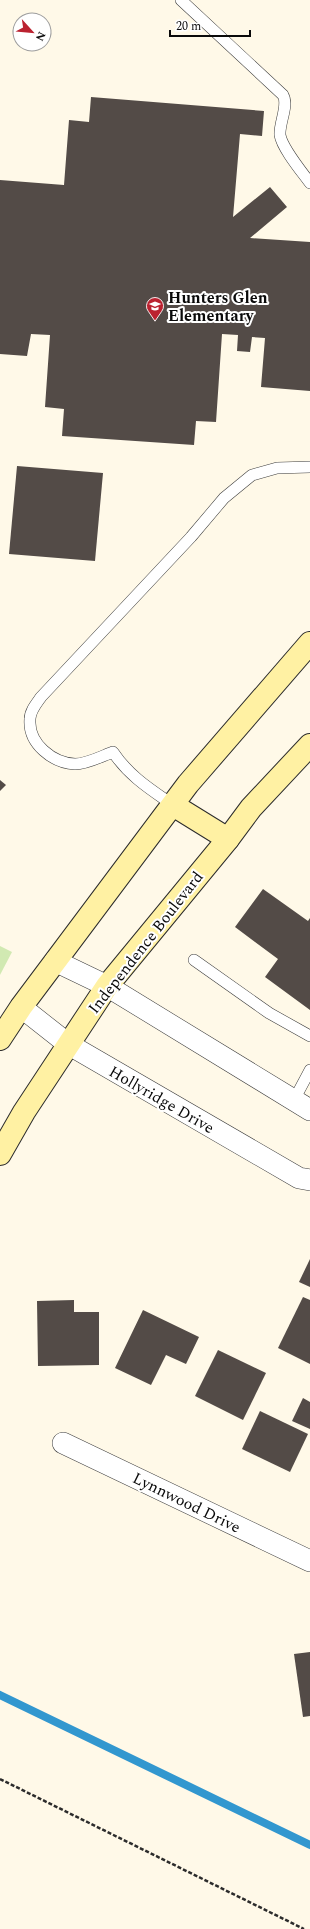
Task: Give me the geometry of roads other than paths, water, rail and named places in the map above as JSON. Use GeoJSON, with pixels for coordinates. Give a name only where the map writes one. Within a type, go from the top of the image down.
{"type":"FeatureCollection","features":[{"type":"Feature","properties":{"kind":"main road"},"geometry":{"type":"LineString","coordinates":[[0,1039],[21,1007],[188,784],[310,643]]}},
{"type":"Feature","properties":{"kind":"main road","name":"Independence Boulevard"},"geometry":{"type":"LineString","coordinates":[[0,1154],[24,1112],[107,986],[228,839],[251,808],[310,745]]}},
{"type":"Feature","properties":{"kind":"main road"},"geometry":{"type":"LineString","coordinates":[[173,805],[228,839]]}},
{"type":"Feature","properties":{"kind":"street"},"geometry":{"type":"LineString","coordinates":[[55,961],[107,986],[302,1105]]}},
{"type":"Feature","properties":{"kind":"street","name":"Hollyridge Drive"},"geometry":{"type":"LineString","coordinates":[[21,1007],[68,1044],[299,1178],[310,1180]]}},
{"type":"Feature","properties":{"kind":"street","name":"Lynnwood Drive"},"geometry":{"type":"LineString","coordinates":[[63,1443],[310,1561]]}},
{"type":"Feature","properties":{"kind":"lane"},"geometry":{"type":"LineString","coordinates":[[181,0],[285,98],[280,136],[284,145],[310,183]]}},
{"type":"Feature","properties":{"kind":"lane"},"geometry":{"type":"LineString","coordinates":[[173,805],[128,772],[114,752],[77,764],[62,761],[45,753],[36,742],[31,730],[30,719],[33,709],[41,697],[191,537],[224,498],[252,475],[277,468],[310,467]]}},
{"type":"Feature","properties":{"kind":"lane"},"geometry":{"type":"LineString","coordinates":[[194,960],[269,1013],[310,1036]]}},
{"type":"Feature","properties":{"kind":"lane"},"geometry":{"type":"LineString","coordinates":[[302,1105],[310,1070]]}},
{"type":"Feature","properties":{"kind":"waterway"},"geometry":{"type":"LineString","coordinates":[[0,1695],[310,1845]]}},
{"type":"Feature","properties":{"kind":"place","name":"Hunters Glen Elementary"},"geometry":{"type":"Point","coordinates":[155,321]}}]}
